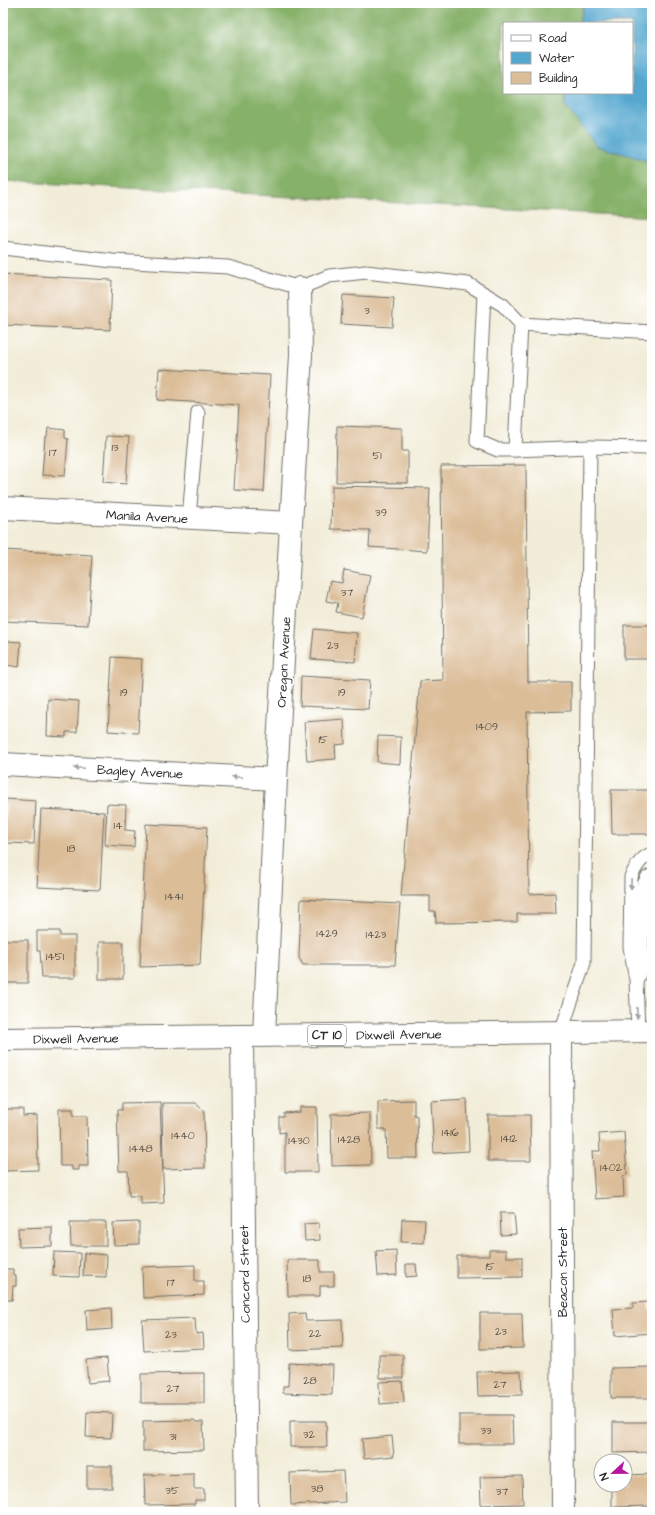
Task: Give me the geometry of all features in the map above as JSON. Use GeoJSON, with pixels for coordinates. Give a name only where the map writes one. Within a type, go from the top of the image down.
{"type":"FeatureCollection","features":[{"type":"Feature","properties":{"kind":"street","name":"Oregon Avenue"},"geometry":{"type":"LineString","coordinates":[[264,1035],[276,779],[301,355],[300,288]]}},
{"type":"Feature","properties":{"kind":"street","name":"Manila Avenue"},"geometry":{"type":"LineString","coordinates":[[3,508],[291,523]]}},
{"type":"Feature","properties":{"kind":"street","name":"Bagley Avenue"},"geometry":{"type":"LineString","coordinates":[[3,764],[276,779]]}},
{"type":"Feature","properties":{"kind":"street","name":"Dixwell Avenue"},"geometry":{"type":"LineString","coordinates":[[3,1040],[264,1035],[645,1031]]}},
{"type":"Feature","properties":{"kind":"street","name":"Beacon Street"},"geometry":{"type":"LineString","coordinates":[[561,1032],[563,1512]]}},
{"type":"Feature","properties":{"kind":"street","name":"Concord Street"},"geometry":{"type":"LineString","coordinates":[[242,1036],[247,1512]]}},
{"type":"Feature","properties":{"kind":"lane"},"geometry":{"type":"LineString","coordinates":[[3,248],[114,261],[228,268],[300,288],[330,276],[366,272],[468,284],[503,305],[521,324],[652,332]]}},
{"type":"Feature","properties":{"kind":"lane"},"geometry":{"type":"LineString","coordinates":[[484,294],[477,441],[498,450],[590,447],[652,448]]}},
{"type":"Feature","properties":{"kind":"lane"},"geometry":{"type":"LineString","coordinates":[[515,450],[521,324]]}},
{"type":"Feature","properties":{"kind":"lane"},"geometry":{"type":"LineString","coordinates":[[189,518],[198,412]]}},
{"type":"Feature","properties":{"kind":"lane"},"geometry":{"type":"LineString","coordinates":[[561,1032],[584,963],[590,447]]}},
{"type":"Feature","properties":{"kind":"lane"},"geometry":{"type":"LineString","coordinates":[[645,1031],[630,946],[632,877],[636,867],[648,855],[652,854]]}},
{"type":"Feature","properties":{"kind":"lane"},"geometry":{"type":"LineString","coordinates":[[636,980],[642,965],[642,889],[647,878],[652,875]]}},
{"type":"Feature","properties":{"kind":"green space"},"geometry":{"type":"Polygon","coordinates":[[[3,3],[583,3],[579,22],[503,22],[503,94],[566,94],[565,105],[645,161],[652,162],[652,217],[3,181],[3,3]]]}},
{"type":"Feature","properties":{"kind":"water"},"geometry":{"type":"Polygon","coordinates":[[[583,3],[652,3],[652,162],[596,146],[565,105],[566,94],[633,94],[633,22],[579,22],[583,3]]]}},
{"type":"Feature","properties":{"kind":"building"},"geometry":{"type":"Polygon","coordinates":[[[3,274],[112,280],[110,330],[3,325],[3,274]]]}},
{"type":"Feature","properties":{"kind":"building"},"geometry":{"type":"Polygon","coordinates":[[[343,295],[394,298],[392,327],[341,324],[343,295]]]}},
{"type":"Feature","properties":{"kind":"building"},"geometry":{"type":"Polygon","coordinates":[[[159,369],[270,375],[264,492],[234,490],[239,405],[157,400],[159,369]]]}},
{"type":"Feature","properties":{"kind":"building"},"geometry":{"type":"Polygon","coordinates":[[[337,426],[402,428],[402,451],[408,451],[408,483],[336,482],[337,426]]]}},
{"type":"Feature","properties":{"kind":"building"},"geometry":{"type":"Polygon","coordinates":[[[48,428],[65,430],[65,438],[68,439],[65,476],[42,475],[45,437],[47,437],[48,428]]]}},
{"type":"Feature","properties":{"kind":"building"},"geometry":{"type":"Polygon","coordinates":[[[106,436],[129,437],[126,484],[103,482],[106,436]]]}},
{"type":"Feature","properties":{"kind":"building"},"geometry":{"type":"Polygon","coordinates":[[[526,465],[528,682],[571,682],[571,711],[527,712],[529,894],[555,893],[556,914],[517,914],[517,922],[436,923],[435,911],[430,911],[430,896],[401,896],[420,681],[443,680],[441,466],[526,465]]]}},
{"type":"Feature","properties":{"kind":"building"},"geometry":{"type":"Polygon","coordinates":[[[332,486],[430,488],[427,551],[369,547],[370,530],[331,529],[332,486]]]}},
{"type":"Feature","properties":{"kind":"building"},"geometry":{"type":"Polygon","coordinates":[[[3,550],[92,555],[88,625],[3,621],[3,550]]]}},
{"type":"Feature","properties":{"kind":"building"},"geometry":{"type":"Polygon","coordinates":[[[344,570],[370,575],[362,617],[336,612],[338,603],[326,601],[330,581],[342,583],[344,570]]]}},
{"type":"Feature","properties":{"kind":"building"},"geometry":{"type":"Polygon","coordinates":[[[624,625],[652,625],[652,659],[624,659],[624,625]]]}},
{"type":"Feature","properties":{"kind":"building"},"geometry":{"type":"Polygon","coordinates":[[[314,629],[357,633],[355,662],[311,659],[314,629]]]}},
{"type":"Feature","properties":{"kind":"building"},"geometry":{"type":"Polygon","coordinates":[[[8,641],[21,642],[19,667],[6,665],[8,641]]]}},
{"type":"Feature","properties":{"kind":"building"},"geometry":{"type":"Polygon","coordinates":[[[112,657],[142,659],[138,733],[108,731],[112,657]]]}},
{"type":"Feature","properties":{"kind":"building"},"geometry":{"type":"Polygon","coordinates":[[[301,676],[370,680],[368,709],[300,706],[301,676]]]}},
{"type":"Feature","properties":{"kind":"building"},"geometry":{"type":"Polygon","coordinates":[[[48,699],[79,701],[77,732],[66,732],[66,737],[47,736],[48,699]]]}},
{"type":"Feature","properties":{"kind":"building"},"geometry":{"type":"Polygon","coordinates":[[[344,719],[345,744],[335,745],[336,759],[307,761],[304,722],[344,719]]]}},
{"type":"Feature","properties":{"kind":"building"},"geometry":{"type":"Polygon","coordinates":[[[378,736],[401,737],[400,764],[377,762],[378,736]]]}},
{"type":"Feature","properties":{"kind":"building"},"geometry":{"type":"Polygon","coordinates":[[[611,790],[652,790],[652,834],[612,834],[611,790]]]}},
{"type":"Feature","properties":{"kind":"building"},"geometry":{"type":"Polygon","coordinates":[[[6,799],[36,801],[34,844],[4,843],[6,799]]]}},
{"type":"Feature","properties":{"kind":"building"},"geometry":{"type":"Polygon","coordinates":[[[107,804],[126,805],[125,830],[135,831],[134,847],[105,845],[107,804]]]}},
{"type":"Feature","properties":{"kind":"building"},"geometry":{"type":"Polygon","coordinates":[[[41,809],[104,812],[100,890],[37,887],[41,809]]]}},
{"type":"Feature","properties":{"kind":"building"},"geometry":{"type":"Polygon","coordinates":[[[146,824],[207,827],[200,965],[140,967],[146,824]]]}},
{"type":"Feature","properties":{"kind":"building"},"geometry":{"type":"Polygon","coordinates":[[[301,899],[400,904],[395,965],[303,965],[299,958],[301,899]]]}},
{"type":"Feature","properties":{"kind":"building"},"geometry":{"type":"Polygon","coordinates":[[[648,903],[652,903],[652,965],[649,965],[648,903]]]}},
{"type":"Feature","properties":{"kind":"building"},"geometry":{"type":"Polygon","coordinates":[[[37,931],[60,931],[60,936],[75,936],[75,978],[42,978],[40,951],[37,951],[37,931]]]}},
{"type":"Feature","properties":{"kind":"building"},"geometry":{"type":"Polygon","coordinates":[[[3,940],[28,940],[28,983],[3,983],[3,940]]]}},
{"type":"Feature","properties":{"kind":"building"},"geometry":{"type":"Polygon","coordinates":[[[99,942],[123,942],[123,979],[99,979],[99,942]]]}},
{"type":"Feature","properties":{"kind":"building"},"geometry":{"type":"Polygon","coordinates":[[[467,1099],[469,1151],[434,1153],[431,1101],[467,1099]]]}},
{"type":"Feature","properties":{"kind":"building"},"geometry":{"type":"Polygon","coordinates":[[[414,1100],[414,1115],[417,1116],[418,1158],[387,1158],[386,1129],[378,1129],[378,1101],[414,1100]]]}},
{"type":"Feature","properties":{"kind":"building"},"geometry":{"type":"Polygon","coordinates":[[[160,1102],[164,1203],[141,1204],[141,1196],[129,1196],[128,1171],[119,1171],[117,1110],[122,1110],[122,1103],[160,1102]]]}},
{"type":"Feature","properties":{"kind":"building"},"geometry":{"type":"Polygon","coordinates":[[[162,1103],[195,1103],[204,1111],[205,1168],[163,1169],[162,1103]]]}},
{"type":"Feature","properties":{"kind":"building"},"geometry":{"type":"Polygon","coordinates":[[[300,1107],[317,1107],[318,1172],[285,1172],[285,1132],[279,1133],[279,1117],[284,1117],[284,1113],[300,1112],[300,1107]]]}},
{"type":"Feature","properties":{"kind":"building"},"geometry":{"type":"Polygon","coordinates":[[[5,1109],[23,1109],[23,1116],[37,1115],[38,1170],[6,1171],[5,1109]]]}},
{"type":"Feature","properties":{"kind":"building"},"geometry":{"type":"Polygon","coordinates":[[[59,1109],[73,1109],[73,1116],[87,1116],[88,1166],[79,1166],[79,1170],[72,1170],[72,1166],[60,1166],[59,1109]]]}},
{"type":"Feature","properties":{"kind":"building"},"geometry":{"type":"Polygon","coordinates":[[[370,1113],[371,1165],[332,1166],[331,1114],[370,1113]]]}},
{"type":"Feature","properties":{"kind":"building"},"geometry":{"type":"Polygon","coordinates":[[[488,1115],[530,1115],[531,1161],[488,1161],[488,1115]]]}},
{"type":"Feature","properties":{"kind":"building"},"geometry":{"type":"Polygon","coordinates":[[[624,1132],[627,1175],[623,1176],[624,1197],[595,1199],[592,1151],[600,1151],[599,1134],[624,1132]]]}},
{"type":"Feature","properties":{"kind":"building"},"geometry":{"type":"Polygon","coordinates":[[[500,1213],[514,1213],[516,1234],[501,1235],[500,1213]]]}},
{"type":"Feature","properties":{"kind":"building"},"geometry":{"type":"Polygon","coordinates":[[[402,1219],[425,1220],[424,1243],[401,1242],[402,1219]]]}},
{"type":"Feature","properties":{"kind":"building"},"geometry":{"type":"Polygon","coordinates":[[[70,1222],[106,1222],[106,1246],[71,1246],[70,1222]]]}},
{"type":"Feature","properties":{"kind":"building"},"geometry":{"type":"Polygon","coordinates":[[[139,1222],[139,1244],[114,1245],[113,1223],[139,1222]]]}},
{"type":"Feature","properties":{"kind":"building"},"geometry":{"type":"Polygon","coordinates":[[[319,1223],[320,1240],[305,1241],[304,1224],[319,1223]]]}},
{"type":"Feature","properties":{"kind":"building"},"geometry":{"type":"Polygon","coordinates":[[[52,1227],[52,1246],[19,1247],[18,1228],[52,1227]]]}},
{"type":"Feature","properties":{"kind":"building"},"geometry":{"type":"Polygon","coordinates":[[[396,1250],[397,1275],[378,1276],[376,1251],[396,1250]]]}},
{"type":"Feature","properties":{"kind":"building"},"geometry":{"type":"Polygon","coordinates":[[[489,1250],[506,1250],[506,1257],[522,1257],[522,1277],[457,1278],[457,1256],[489,1256],[489,1250]]]}},
{"type":"Feature","properties":{"kind":"building"},"geometry":{"type":"Polygon","coordinates":[[[54,1252],[80,1253],[79,1277],[53,1276],[54,1252]]]}},
{"type":"Feature","properties":{"kind":"building"},"geometry":{"type":"Polygon","coordinates":[[[84,1253],[107,1255],[106,1277],[83,1276],[84,1253]]]}},
{"type":"Feature","properties":{"kind":"building"},"geometry":{"type":"Polygon","coordinates":[[[287,1260],[320,1260],[320,1272],[334,1272],[334,1286],[320,1286],[320,1296],[288,1296],[287,1260]]]}},
{"type":"Feature","properties":{"kind":"building"},"geometry":{"type":"Polygon","coordinates":[[[406,1264],[416,1264],[417,1276],[406,1277],[406,1264]]]}},
{"type":"Feature","properties":{"kind":"building"},"geometry":{"type":"Polygon","coordinates":[[[195,1265],[195,1281],[204,1281],[204,1295],[143,1298],[142,1267],[195,1265]]]}},
{"type":"Feature","properties":{"kind":"building"},"geometry":{"type":"Polygon","coordinates":[[[3,1269],[13,1269],[13,1276],[16,1276],[16,1286],[13,1286],[12,1300],[3,1300],[3,1269]]]}},
{"type":"Feature","properties":{"kind":"building"},"geometry":{"type":"Polygon","coordinates":[[[648,1302],[649,1310],[652,1310],[652,1333],[615,1336],[613,1309],[633,1308],[633,1303],[648,1302]]]}},
{"type":"Feature","properties":{"kind":"building"},"geometry":{"type":"Polygon","coordinates":[[[111,1308],[112,1329],[87,1331],[86,1310],[111,1308]]]}},
{"type":"Feature","properties":{"kind":"building"},"geometry":{"type":"Polygon","coordinates":[[[305,1313],[306,1321],[342,1320],[343,1348],[290,1350],[289,1314],[305,1313]]]}},
{"type":"Feature","properties":{"kind":"building"},"geometry":{"type":"Polygon","coordinates":[[[480,1313],[522,1313],[523,1348],[480,1349],[480,1313]]]}},
{"type":"Feature","properties":{"kind":"building"},"geometry":{"type":"Polygon","coordinates":[[[195,1318],[196,1334],[203,1333],[204,1348],[144,1351],[142,1320],[195,1318]]]}},
{"type":"Feature","properties":{"kind":"building"},"geometry":{"type":"Polygon","coordinates":[[[379,1355],[403,1355],[403,1378],[380,1378],[379,1355]]]}},
{"type":"Feature","properties":{"kind":"building"},"geometry":{"type":"Polygon","coordinates":[[[107,1358],[109,1381],[88,1383],[86,1360],[107,1358]]]}},
{"type":"Feature","properties":{"kind":"building"},"geometry":{"type":"Polygon","coordinates":[[[289,1363],[333,1365],[332,1395],[283,1393],[283,1386],[288,1386],[289,1363]]]}},
{"type":"Feature","properties":{"kind":"building"},"geometry":{"type":"Polygon","coordinates":[[[652,1367],[652,1398],[611,1398],[611,1368],[652,1367]]]}},
{"type":"Feature","properties":{"kind":"building"},"geometry":{"type":"Polygon","coordinates":[[[521,1371],[522,1395],[478,1396],[477,1372],[521,1371]]]}},
{"type":"Feature","properties":{"kind":"building"},"geometry":{"type":"Polygon","coordinates":[[[204,1373],[204,1403],[141,1403],[141,1374],[204,1373]]]}},
{"type":"Feature","properties":{"kind":"building"},"geometry":{"type":"Polygon","coordinates":[[[402,1381],[404,1402],[380,1404],[379,1382],[402,1381]]]}},
{"type":"Feature","properties":{"kind":"building"},"geometry":{"type":"Polygon","coordinates":[[[87,1412],[112,1413],[111,1438],[86,1437],[87,1412]]]}},
{"type":"Feature","properties":{"kind":"building"},"geometry":{"type":"Polygon","coordinates":[[[459,1415],[512,1415],[513,1444],[459,1444],[459,1415]]]}},
{"type":"Feature","properties":{"kind":"building"},"geometry":{"type":"Polygon","coordinates":[[[194,1420],[196,1422],[203,1422],[204,1450],[143,1451],[143,1421],[194,1420]]]}},
{"type":"Feature","properties":{"kind":"building"},"geometry":{"type":"Polygon","coordinates":[[[290,1421],[326,1421],[327,1447],[290,1447],[290,1421]]]}},
{"type":"Feature","properties":{"kind":"building"},"geometry":{"type":"Polygon","coordinates":[[[613,1422],[652,1422],[652,1452],[613,1453],[613,1422]]]}},
{"type":"Feature","properties":{"kind":"building"},"geometry":{"type":"Polygon","coordinates":[[[392,1436],[394,1456],[364,1459],[362,1439],[392,1436]]]}},
{"type":"Feature","properties":{"kind":"building"},"geometry":{"type":"Polygon","coordinates":[[[87,1466],[112,1466],[112,1488],[87,1488],[87,1466]]]}},
{"type":"Feature","properties":{"kind":"building"},"geometry":{"type":"Polygon","coordinates":[[[343,1471],[345,1502],[291,1505],[290,1473],[343,1471]]]}},
{"type":"Feature","properties":{"kind":"building"},"geometry":{"type":"Polygon","coordinates":[[[194,1474],[194,1489],[204,1489],[204,1500],[195,1500],[195,1504],[145,1505],[144,1475],[194,1474]]]}},
{"type":"Feature","properties":{"kind":"building"},"geometry":{"type":"Polygon","coordinates":[[[652,1474],[652,1506],[612,1507],[612,1493],[633,1493],[633,1475],[652,1474]]]}},
{"type":"Feature","properties":{"kind":"building"},"geometry":{"type":"Polygon","coordinates":[[[522,1476],[523,1504],[481,1505],[480,1477],[522,1476]]]}}]}
